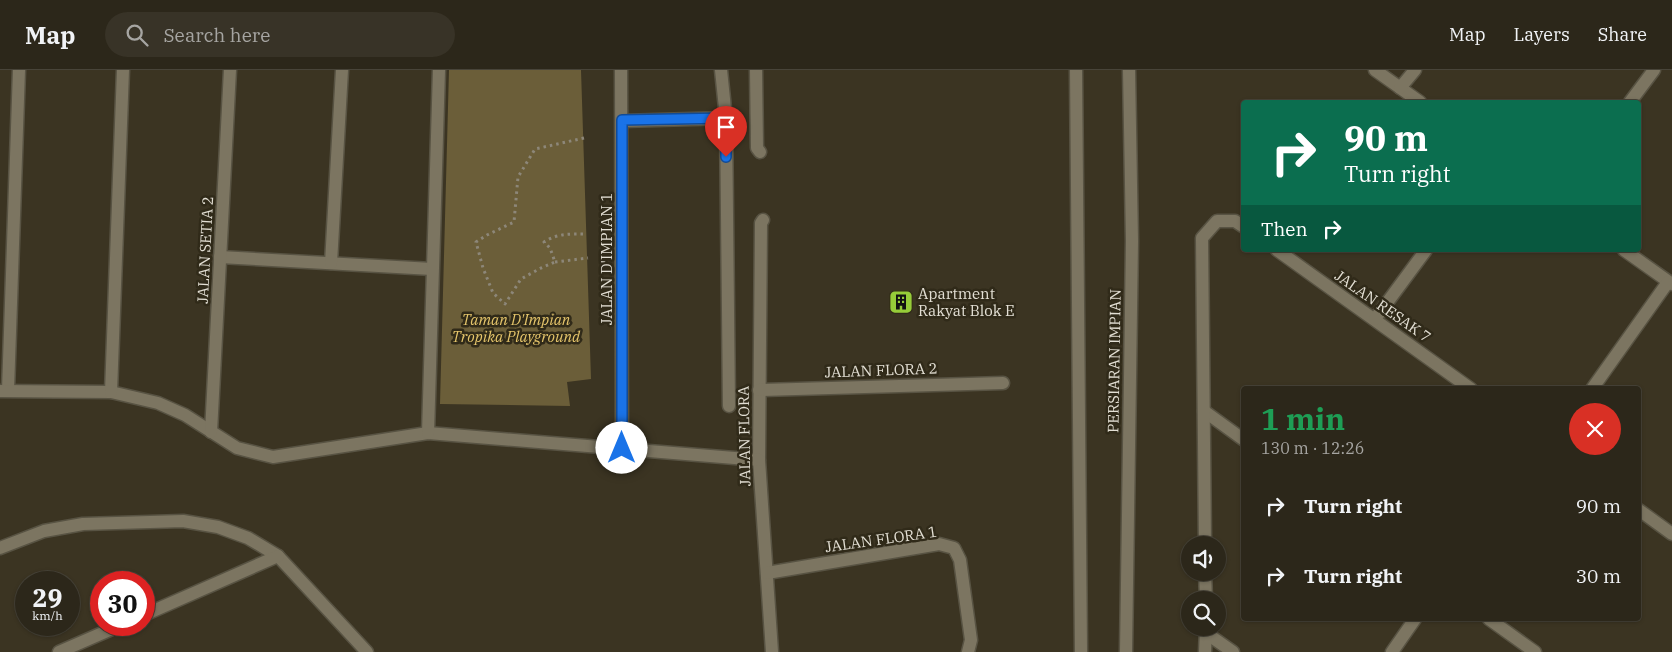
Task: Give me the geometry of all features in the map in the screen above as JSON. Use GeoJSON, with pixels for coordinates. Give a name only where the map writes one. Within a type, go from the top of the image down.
{"type":"FeatureCollection","features":[{"type":"Feature","properties":{"kind":"street"},"geometry":{"type":"LineString","coordinates":[[19,70],[4,390],[111,392],[158,403],[185,415],[237,448],[273,457],[428,433],[759,460]]}},
{"type":"Feature","properties":{"kind":"street"},"geometry":{"type":"LineString","coordinates":[[111,392],[123,70]]}},
{"type":"Feature","properties":{"kind":"street","name":"JALAN SETIA 2"},"geometry":{"type":"LineString","coordinates":[[211,432],[230,70]]}},
{"type":"Feature","properties":{"kind":"street"},"geometry":{"type":"LineString","coordinates":[[331,263],[342,70]]}},
{"type":"Feature","properties":{"kind":"street"},"geometry":{"type":"LineString","coordinates":[[428,433],[439,70]]}},
{"type":"Feature","properties":{"kind":"street","name":"JALAN D'IMPIAN 1"},"geometry":{"type":"LineString","coordinates":[[621,70],[622,448]]}},
{"type":"Feature","properties":{"kind":"street"},"geometry":{"type":"LineString","coordinates":[[721,70],[726,118],[729,406]]}},
{"type":"Feature","properties":{"kind":"street"},"geometry":{"type":"LineString","coordinates":[[756,70],[757,148],[760,152]]}},
{"type":"Feature","properties":{"kind":"street"},"geometry":{"type":"LineString","coordinates":[[1076,70],[1079,649]]}},
{"type":"Feature","properties":{"kind":"street","name":"PERSIARAN IMPIAN"},"geometry":{"type":"LineString","coordinates":[[1126,652],[1132,241],[1129,70]]}},
{"type":"Feature","properties":{"kind":"street"},"geometry":{"type":"LineString","coordinates":[[1375,70],[1417,100]]}},
{"type":"Feature","properties":{"kind":"street"},"geometry":{"type":"LineString","coordinates":[[1400,88],[1414,70]]}},
{"type":"Feature","properties":{"kind":"street"},"geometry":{"type":"LineString","coordinates":[[1632,100],[1654,70]]}},
{"type":"Feature","properties":{"kind":"street"},"geometry":{"type":"LineString","coordinates":[[622,120],[726,118]]}},
{"type":"Feature","properties":{"kind":"street","name":"JALAN FLORA"},"geometry":{"type":"LineString","coordinates":[[763,220],[761,223],[759,460],[772,652]]}},
{"type":"Feature","properties":{"kind":"street"},"geometry":{"type":"LineString","coordinates":[[1205,536],[1202,238],[1217,221],[1235,221],[1241,225]]}},
{"type":"Feature","properties":{"kind":"street","name":"JALAN RESAK 7"},"geometry":{"type":"LineString","coordinates":[[1279,252],[1376,319],[1467,386]]}},
{"type":"Feature","properties":{"kind":"street"},"geometry":{"type":"LineString","coordinates":[[1376,319],[1425,252]]}},
{"type":"Feature","properties":{"kind":"street"},"geometry":{"type":"LineString","coordinates":[[1594,386],[1670,283],[1627,252]]}},
{"type":"Feature","properties":{"kind":"street"},"geometry":{"type":"LineString","coordinates":[[220,257],[432,269]]}},
{"type":"Feature","properties":{"kind":"street","name":"JALAN FLORA 2"},"geometry":{"type":"LineString","coordinates":[[759,390],[1003,383]]}},
{"type":"Feature","properties":{"kind":"street"},"geometry":{"type":"LineString","coordinates":[[1204,411],[1241,438]]}},
{"type":"Feature","properties":{"kind":"street"},"geometry":{"type":"LineString","coordinates":[[1641,511],[1672,534]]}},
{"type":"Feature","properties":{"kind":"street"},"geometry":{"type":"LineString","coordinates":[[0,548],[44,531],[83,524],[183,521],[218,527],[248,538],[278,556],[367,652]]}},
{"type":"Feature","properties":{"kind":"street","name":"JALAN FLORA 1"},"geometry":{"type":"LineString","coordinates":[[767,573],[939,544],[954,548],[960,560],[971,640],[968,652]]}},
{"type":"Feature","properties":{"kind":"street"},"geometry":{"type":"LineString","coordinates":[[155,610],[278,556]]}},
{"type":"Feature","properties":{"kind":"street"},"geometry":{"type":"LineString","coordinates":[[1392,652],[1414,621]]}},
{"type":"Feature","properties":{"kind":"street"},"geometry":{"type":"LineString","coordinates":[[1492,621],[1535,652]]}},
{"type":"Feature","properties":{"kind":"street"},"geometry":{"type":"LineString","coordinates":[[59,652],[96,636]]}},
{"type":"Feature","properties":{"kind":"street"},"geometry":{"type":"LineString","coordinates":[[1205,652],[1206,636]]}},
{"type":"Feature","properties":{"kind":"street"},"geometry":{"type":"LineString","coordinates":[[1213,636],[1233,652]]}},
{"type":"Feature","properties":{"kind":"path"},"geometry":{"type":"LineString","coordinates":[[584,138],[535,149],[518,177],[514,222],[476,242],[492,293],[505,304],[521,279],[540,268],[555,262],[588,258]]}},
{"type":"Feature","properties":{"kind":"path"},"geometry":{"type":"LineString","coordinates":[[555,262],[550,248],[544,242],[553,236],[587,234]]}},
{"type":"Feature","properties":{"kind":"green space","name":"Taman D'Impian Tropika Playground"},"geometry":{"type":"Polygon","coordinates":[[[449,70],[581,70],[591,379],[567,382],[570,406],[440,404],[449,70]]]}},
{"type":"Feature","properties":{"kind":"place","name":"Apartment Rakyat Blok E"},"geometry":{"type":"Point","coordinates":[901,302]}},
{"type":"Feature","properties":{"kind":"route"},"geometry":{"type":"LineString","coordinates":[[622,448],[622,120],[726,118],[726,157]]}}]}
